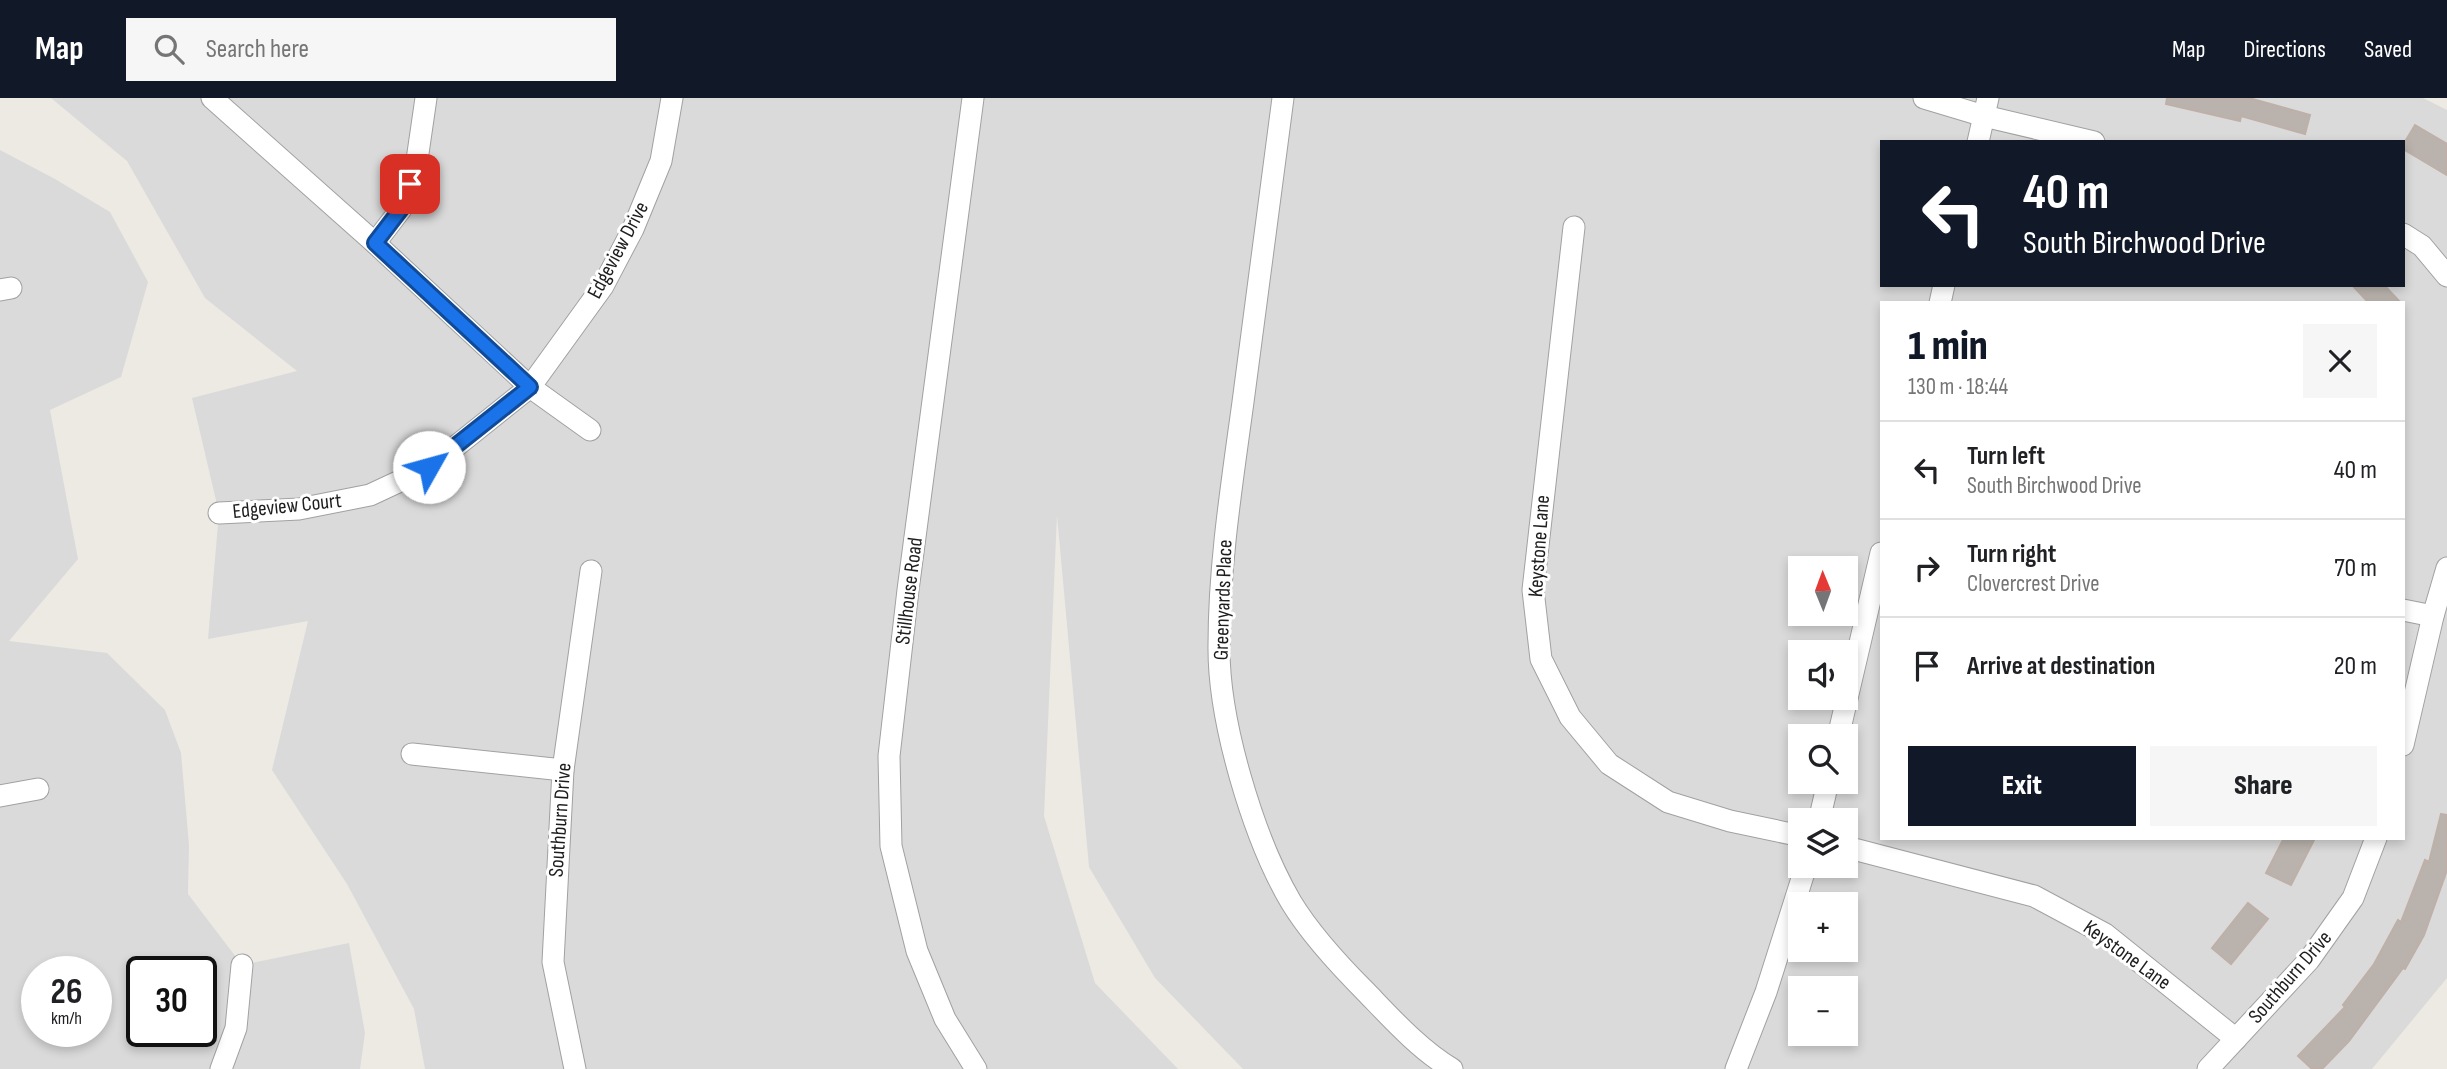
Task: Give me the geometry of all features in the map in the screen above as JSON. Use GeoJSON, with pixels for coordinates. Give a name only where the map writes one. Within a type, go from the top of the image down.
{"type":"FeatureCollection","features":[{"type":"Feature","properties":{"kind":"street"},"geometry":{"type":"LineString","coordinates":[[212,98],[375,243],[530,387],[590,430]]}},
{"type":"Feature","properties":{"kind":"street"},"geometry":{"type":"LineString","coordinates":[[375,243],[401,209],[417,160],[426,98]]}},
{"type":"Feature","properties":{"kind":"street","name":"Edgeview Drive"},"geometry":{"type":"LineString","coordinates":[[530,387],[603,286],[633,229],[661,161],[672,98]]}},
{"type":"Feature","properties":{"kind":"street","name":"Stillhouse Road"},"geometry":{"type":"LineString","coordinates":[[973,98],[889,756],[891,846],[917,951],[945,1019],[976,1069]]}},
{"type":"Feature","properties":{"kind":"street","name":"Greenyards Place"},"geometry":{"type":"LineString","coordinates":[[1283,98],[1226,530],[1218,646],[1226,720],[1244,787],[1261,836],[1292,903],[1344,970],[1389,1015],[1452,1069]]}},
{"type":"Feature","properties":{"kind":"street"},"geometry":{"type":"LineString","coordinates":[[1924,98],[1986,107],[2088,140]]}},
{"type":"Feature","properties":{"kind":"street"},"geometry":{"type":"LineString","coordinates":[[1978,140],[1986,107]]}},
{"type":"Feature","properties":{"kind":"street","name":"Keystone Lane"},"geometry":{"type":"LineString","coordinates":[[1574,227],[1533,590],[1541,659],[1570,717],[1609,764],[1668,802],[1730,821],[1788,833]]}},
{"type":"Feature","properties":{"kind":"street"},"geometry":{"type":"LineString","coordinates":[[2405,235],[2422,246],[2447,276]]}},
{"type":"Feature","properties":{"kind":"street","name":"Edgeview Court"},"geometry":{"type":"LineString","coordinates":[[219,513],[299,509],[370,495],[429,467],[530,387]]}},
{"type":"Feature","properties":{"kind":"street"},"geometry":{"type":"LineString","coordinates":[[1841,724],[1880,557]]}},
{"type":"Feature","properties":{"kind":"street"},"geometry":{"type":"LineString","coordinates":[[2405,736],[2447,568]]}},
{"type":"Feature","properties":{"kind":"street","name":"Southburn Drive"},"geometry":{"type":"LineString","coordinates":[[575,1069],[553,962],[562,770],[591,571]]}},
{"type":"Feature","properties":{"kind":"street"},"geometry":{"type":"LineString","coordinates":[[2405,610],[2433,616]]}},
{"type":"Feature","properties":{"kind":"street"},"geometry":{"type":"LineString","coordinates":[[412,754],[562,770]]}},
{"type":"Feature","properties":{"kind":"street"},"geometry":{"type":"LineString","coordinates":[[0,796],[38,789]]}},
{"type":"Feature","properties":{"kind":"street","name":"Southburn Drive"},"geometry":{"type":"LineString","coordinates":[[2208,1069],[2309,960],[2353,898],[2375,840]]}},
{"type":"Feature","properties":{"kind":"street","name":"Keystone Lane"},"geometry":{"type":"LineString","coordinates":[[1858,850],[2034,896],[2105,934],[2236,1039]]}},
{"type":"Feature","properties":{"kind":"street"},"geometry":{"type":"LineString","coordinates":[[1736,1069],[1766,992],[1802,878]]}},
{"type":"Feature","properties":{"kind":"street"},"geometry":{"type":"LineString","coordinates":[[221,1069],[236,1028],[242,965]]}},
{"type":"Feature","properties":{"kind":"shaded area"},"geometry":{"type":"Polygon","coordinates":[[[51,98],[2423,98],[2447,110],[2447,978],[2372,1069],[1243,1069],[1155,978],[1089,867],[1057,515],[1044,816],[1095,983],[1178,1069],[425,1069],[414,1009],[347,884],[272,770],[308,621],[208,639],[219,513],[192,398],[297,371],[205,298],[127,161],[51,98]]]}},
{"type":"Feature","properties":{"kind":"shaded area"},"geometry":{"type":"Polygon","coordinates":[[[0,150],[110,212],[148,282],[121,377],[50,410],[78,559],[9,641],[107,653],[165,710],[181,753],[189,845],[188,894],[242,965],[349,943],[365,1033],[360,1069],[0,1069],[0,150]]]}},
{"type":"Feature","properties":{"kind":"building"},"geometry":{"type":"Polygon","coordinates":[[[2167,98],[2249,98],[2310,115],[2305,134],[2241,116],[2240,121],[2166,104],[2167,98]]]}},
{"type":"Feature","properties":{"kind":"building"},"geometry":{"type":"Polygon","coordinates":[[[2415,125],[2447,144],[2447,175],[2405,150],[2405,142],[2415,125]]]}},
{"type":"Feature","properties":{"kind":"building"},"geometry":{"type":"Polygon","coordinates":[[[2354,287],[2386,287],[2399,301],[2367,301],[2354,287]]]}},
{"type":"Feature","properties":{"kind":"building"},"geometry":{"type":"Polygon","coordinates":[[[2441,814],[2447,815],[2447,870],[2424,935],[2405,969],[2403,968],[2349,1041],[2322,1069],[2312,1069],[2298,1056],[2345,1007],[2343,1005],[2374,964],[2398,920],[2401,922],[2425,860],[2429,862],[2441,814]]]}},
{"type":"Feature","properties":{"kind":"building"},"geometry":{"type":"Polygon","coordinates":[[[2283,840],[2314,840],[2291,885],[2266,873],[2283,840]]]}},
{"type":"Feature","properties":{"kind":"building"},"geometry":{"type":"Polygon","coordinates":[[[2248,903],[2268,919],[2231,964],[2212,948],[2248,903]]]}},
{"type":"Feature","properties":{"kind":"route"},"geometry":{"type":"LineString","coordinates":[[410,184],[401,209],[375,243],[530,387],[429,467]]}}]}
